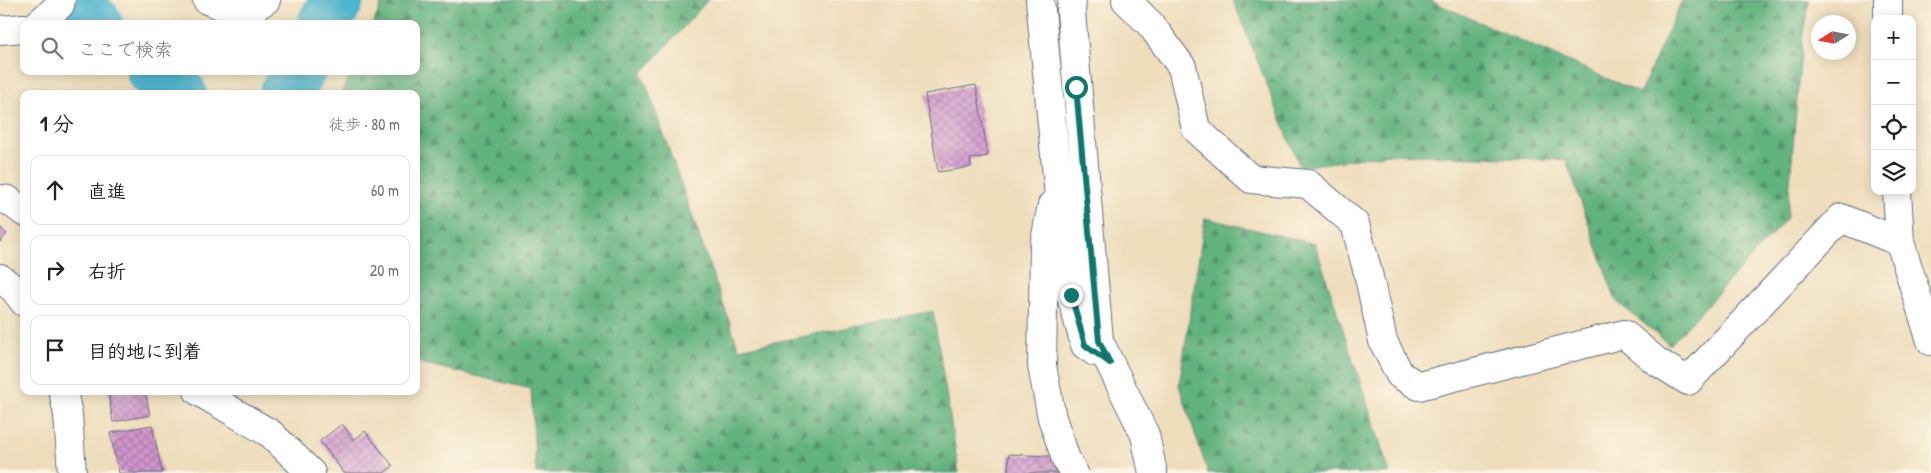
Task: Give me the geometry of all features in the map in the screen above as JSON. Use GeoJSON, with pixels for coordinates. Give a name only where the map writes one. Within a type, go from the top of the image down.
{"type":"FeatureCollection","features":[{"type":"Feature","properties":{"kind":"street"},"geometry":{"type":"LineString","coordinates":[[43,20],[60,5],[61,0]]}},
{"type":"Feature","properties":{"kind":"street"},"geometry":{"type":"LineString","coordinates":[[207,0],[243,14],[266,0]]}},
{"type":"Feature","properties":{"kind":"street"},"geometry":{"type":"LineString","coordinates":[[1040,0],[1071,295],[1085,345],[1110,363]]}},
{"type":"Feature","properties":{"kind":"street"},"geometry":{"type":"LineString","coordinates":[[1072,0],[1071,12],[1076,87],[1099,341],[1145,435],[1153,473]]}},
{"type":"Feature","properties":{"kind":"street"},"geometry":{"type":"LineString","coordinates":[[1126,0],[1151,25],[1182,67],[1196,129],[1251,179],[1308,184],[1355,224],[1383,341],[1400,375],[1419,386],[1624,334],[1656,361],[1688,381],[1841,218],[1900,242]]}},
{"type":"Feature","properties":{"kind":"street"},"geometry":{"type":"LineString","coordinates":[[1888,0],[1888,15]]}},
{"type":"Feature","properties":{"kind":"street"},"geometry":{"type":"LineString","coordinates":[[0,30],[20,28]]}},
{"type":"Feature","properties":{"kind":"street"},"geometry":{"type":"LineString","coordinates":[[1058,179],[1044,246],[1042,366],[1052,418],[1066,459],[1074,473]]}},
{"type":"Feature","properties":{"kind":"street"},"geometry":{"type":"LineString","coordinates":[[1897,195],[1900,242],[1931,341]]}},
{"type":"Feature","properties":{"kind":"street"},"geometry":{"type":"LineString","coordinates":[[0,200],[8,200],[20,209]]}},
{"type":"Feature","properties":{"kind":"street"},"geometry":{"type":"LineString","coordinates":[[0,278],[20,297]]}},
{"type":"Feature","properties":{"kind":"street"},"geometry":{"type":"LineString","coordinates":[[64,395],[68,415],[72,473]]}},
{"type":"Feature","properties":{"kind":"street"},"geometry":{"type":"LineString","coordinates":[[205,395],[271,434],[311,473]]}},
{"type":"Feature","properties":{"kind":"green space"},"geometry":{"type":"Polygon","coordinates":[[[383,0],[708,0],[642,73],[739,349],[933,311],[959,473],[536,473],[531,389],[420,363],[420,90],[343,90],[349,75],[420,75],[420,20],[375,20],[383,0]]]}},
{"type":"Feature","properties":{"kind":"green space"},"geometry":{"type":"Polygon","coordinates":[[[1233,0],[1432,0],[1640,93],[1682,0],[1809,0],[1802,39],[1787,218],[1670,345],[1616,301],[1566,160],[1390,154],[1300,167],[1233,0]]]}},
{"type":"Feature","properties":{"kind":"green space"},"geometry":{"type":"Polygon","coordinates":[[[1205,218],[1315,244],[1390,473],[1208,473],[1179,385],[1205,218]]]}},
{"type":"Feature","properties":{"kind":"building"},"geometry":{"type":"Polygon","coordinates":[[[976,85],[988,156],[970,159],[971,167],[938,172],[925,94],[976,85]]]}},
{"type":"Feature","properties":{"kind":"building"},"geometry":{"type":"Polygon","coordinates":[[[0,227],[7,234],[0,242],[0,227]]]}},
{"type":"Feature","properties":{"kind":"building"},"geometry":{"type":"Polygon","coordinates":[[[109,395],[146,395],[150,415],[113,422],[109,395]]]}},
{"type":"Feature","properties":{"kind":"building"},"geometry":{"type":"Polygon","coordinates":[[[342,424],[354,440],[365,431],[393,466],[384,473],[344,473],[320,441],[342,424]]]}},
{"type":"Feature","properties":{"kind":"building"},"geometry":{"type":"Polygon","coordinates":[[[152,425],[162,473],[119,473],[110,433],[152,425]]]}},
{"type":"Feature","properties":{"kind":"building"},"geometry":{"type":"Polygon","coordinates":[[[1009,454],[1064,457],[1063,473],[1008,473],[1009,454]]]}},
{"type":"Feature","properties":{"kind":"waterway"},"geometry":{"type":"LineString","coordinates":[[326,20],[337,0]]}},
{"type":"Feature","properties":{"kind":"waterway"},"geometry":{"type":"LineString","coordinates":[[84,14],[91,20]]}},
{"type":"Feature","properties":{"kind":"waterway"},"geometry":{"type":"LineString","coordinates":[[158,75],[175,90]]}},
{"type":"Feature","properties":{"kind":"waterway"},"geometry":{"type":"LineString","coordinates":[[288,90],[297,75]]}},
{"type":"Feature","properties":{"kind":"route"},"geometry":{"type":"LineString","coordinates":[[1071,295],[1085,345],[1110,363],[1099,341],[1076,87]]}}]}
